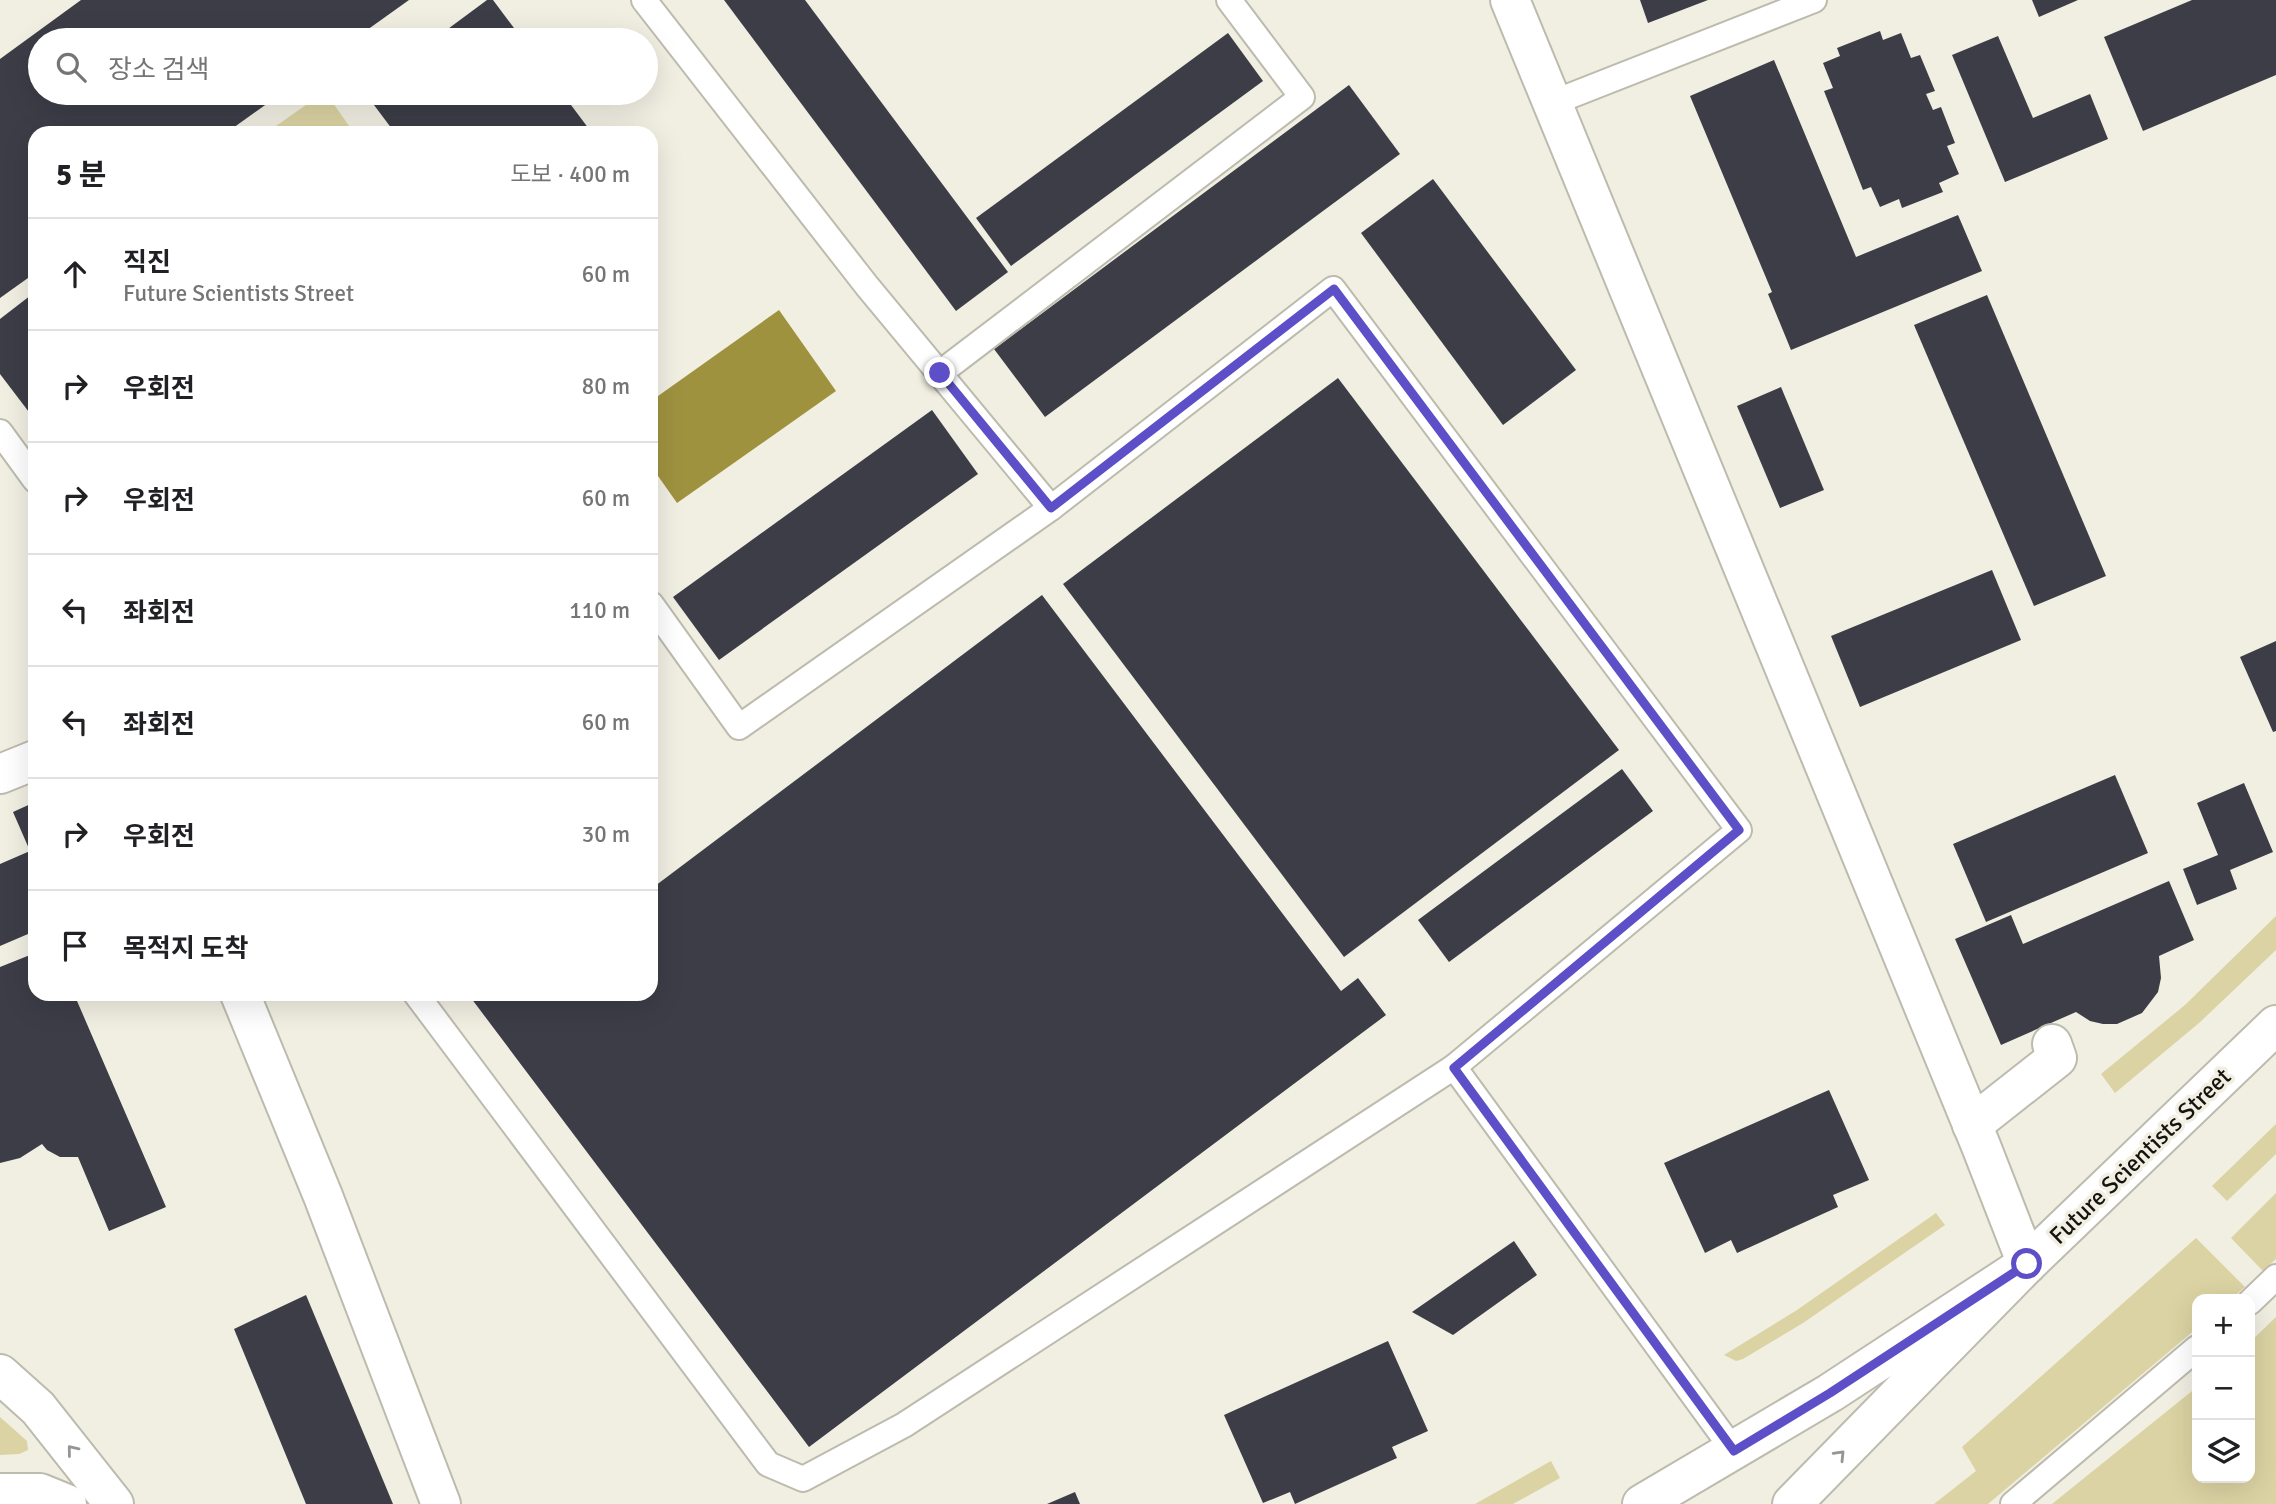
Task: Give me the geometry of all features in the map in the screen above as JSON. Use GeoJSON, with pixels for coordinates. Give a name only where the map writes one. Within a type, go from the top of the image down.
{"type":"FeatureCollection","features":[{"type":"Feature","properties":{"kind":"main road"},"geometry":{"type":"LineString","coordinates":[[1510,0],[2027,1264],[1792,1504]]}},
{"type":"Feature","properties":{"kind":"main road"},"geometry":{"type":"LineString","coordinates":[[0,774],[28,763]]}},
{"type":"Feature","properties":{"kind":"main road"},"geometry":{"type":"LineString","coordinates":[[243,1001],[323,1196],[441,1504]]}},
{"type":"Feature","properties":{"kind":"main road","name":"Future Scientists Street"},"geometry":{"type":"LineString","coordinates":[[1643,1504],[1830,1393],[2027,1264],[2276,1025]]}},
{"type":"Feature","properties":{"kind":"main road"},"geometry":{"type":"LineString","coordinates":[[1972,1125],[2057,1058],[2052,1044]]}},
{"type":"Feature","properties":{"kind":"main road"},"geometry":{"type":"LineString","coordinates":[[0,1374],[38,1408],[114,1504]]}},
{"type":"Feature","properties":{"kind":"main road"},"geometry":{"type":"LineString","coordinates":[[0,1493],[40,1493],[67,1504]]}},
{"type":"Feature","properties":{"kind":"lane"},"geometry":{"type":"LineString","coordinates":[[644,0],[867,286],[1051,508]]}},
{"type":"Feature","properties":{"kind":"lane"},"geometry":{"type":"LineString","coordinates":[[940,373],[1302,97],[1229,0]]}},
{"type":"Feature","properties":{"kind":"lane"},"geometry":{"type":"LineString","coordinates":[[1552,103],[1814,0]]}},
{"type":"Feature","properties":{"kind":"lane"},"geometry":{"type":"LineString","coordinates":[[421,1001],[768,1464],[803,1479],[904,1425],[1454,1068],[1739,830],[1334,289],[1051,508],[739,727],[658,614]]}},
{"type":"Feature","properties":{"kind":"lane"},"geometry":{"type":"LineString","coordinates":[[0,432],[28,470]]}},
{"type":"Feature","properties":{"kind":"lane"},"geometry":{"type":"LineString","coordinates":[[1454,1068],[1734,1451]]}},
{"type":"Feature","properties":{"kind":"lane"},"geometry":{"type":"LineString","coordinates":[[2255,1297],[2276,1277]]}},
{"type":"Feature","properties":{"kind":"lane"},"geometry":{"type":"LineString","coordinates":[[2013,1504],[2192,1353]]}},
{"type":"Feature","properties":{"kind":"shaded area"},"geometry":{"type":"Polygon","coordinates":[[[306,105],[334,105],[349,126],[276,126],[306,105]]]}},
{"type":"Feature","properties":{"kind":"shaded area"},"geometry":{"type":"Polygon","coordinates":[[[779,310],[836,391],[677,503],[658,476],[658,396],[779,310]]]}},
{"type":"Feature","properties":{"kind":"shaded area"},"geometry":{"type":"Polygon","coordinates":[[[2276,916],[2276,950],[2199,1023],[2115,1093],[2101,1074],[2185,1005],[2276,916]]]}},
{"type":"Feature","properties":{"kind":"shaded area"},"geometry":{"type":"Polygon","coordinates":[[[2276,1124],[2276,1154],[2227,1201],[2212,1186],[2276,1124]]]}},
{"type":"Feature","properties":{"kind":"shaded area"},"geometry":{"type":"Polygon","coordinates":[[[2276,1193],[2276,1259],[2263,1271],[2231,1238],[2276,1193]]]}},
{"type":"Feature","properties":{"kind":"shaded area"},"geometry":{"type":"Polygon","coordinates":[[[1936,1213],[1945,1225],[1803,1323],[1743,1359],[1736,1361],[1724,1355],[1797,1310],[1936,1213]]]}},
{"type":"Feature","properties":{"kind":"shaded area"},"geometry":{"type":"Polygon","coordinates":[[[2196,1238],[2245,1287],[2237,1294],[2192,1294],[2192,1332],[1988,1504],[1934,1504],[1976,1471],[1962,1447],[2196,1238]]]}},
{"type":"Feature","properties":{"kind":"shaded area"},"geometry":{"type":"Polygon","coordinates":[[[2276,1317],[2276,1504],[2052,1504],[2192,1391],[2192,1483],[2255,1483],[2255,1337],[2276,1317]]]}},
{"type":"Feature","properties":{"kind":"shaded area"},"geometry":{"type":"Polygon","coordinates":[[[0,1417],[27,1441],[28,1450],[19,1454],[0,1455],[0,1417]]]}},
{"type":"Feature","properties":{"kind":"shaded area"},"geometry":{"type":"Polygon","coordinates":[[[1551,1461],[1560,1478],[1513,1504],[1475,1504],[1551,1461]]]}},
{"type":"Feature","properties":{"kind":"building"},"geometry":{"type":"Polygon","coordinates":[[[81,0],[409,0],[370,28],[43,28],[81,0]]]}},
{"type":"Feature","properties":{"kind":"building"},"geometry":{"type":"Polygon","coordinates":[[[487,0],[493,0],[514,28],[449,28],[487,0]]]}},
{"type":"Feature","properties":{"kind":"building"},"geometry":{"type":"Polygon","coordinates":[[[724,0],[805,0],[1008,272],[956,311],[724,0]]]}},
{"type":"Feature","properties":{"kind":"building"},"geometry":{"type":"Polygon","coordinates":[[[1640,0],[1708,0],[1648,23],[1640,0]]]}},
{"type":"Feature","properties":{"kind":"building"},"geometry":{"type":"Polygon","coordinates":[[[2032,0],[2078,0],[2039,17],[2032,0]]]}},
{"type":"Feature","properties":{"kind":"building"},"geometry":{"type":"Polygon","coordinates":[[[2192,0],[2276,0],[2276,75],[2143,131],[2104,37],[2192,0]]]}},
{"type":"Feature","properties":{"kind":"building"},"geometry":{"type":"Polygon","coordinates":[[[1880,31],[1883,40],[1901,33],[1911,58],[1920,55],[1935,91],[1926,94],[1933,110],[1941,107],[1955,143],[1947,146],[1959,174],[1939,183],[1943,192],[1902,208],[1899,199],[1880,207],[1871,187],[1863,190],[1824,91],[1833,88],[1823,63],[1840,56],[1837,48],[1880,31]]]}},
{"type":"Feature","properties":{"kind":"building"},"geometry":{"type":"Polygon","coordinates":[[[1228,33],[1263,81],[1011,266],[976,218],[1228,33]]]}},
{"type":"Feature","properties":{"kind":"building"},"geometry":{"type":"Polygon","coordinates":[[[1998,36],[2033,118],[2090,94],[2108,139],[2005,182],[1952,55],[1998,36]]]}},
{"type":"Feature","properties":{"kind":"building"},"geometry":{"type":"Polygon","coordinates":[[[28,39],[28,105],[265,105],[236,126],[28,126],[28,278],[0,298],[0,59],[28,39]]]}},
{"type":"Feature","properties":{"kind":"building"},"geometry":{"type":"Polygon","coordinates":[[[1774,60],[1856,257],[1958,215],[1982,271],[1791,350],[1768,294],[1772,292],[1690,96],[1774,60]]]}},
{"type":"Feature","properties":{"kind":"building"},"geometry":{"type":"Polygon","coordinates":[[[1349,85],[1400,154],[1045,417],[994,349],[1349,85]]]}},
{"type":"Feature","properties":{"kind":"building"},"geometry":{"type":"Polygon","coordinates":[[[374,105],[571,105],[587,126],[390,126],[374,105]]]}},
{"type":"Feature","properties":{"kind":"building"},"geometry":{"type":"Polygon","coordinates":[[[1433,179],[1576,370],[1503,425],[1361,233],[1433,179]]]}},
{"type":"Feature","properties":{"kind":"building"},"geometry":{"type":"Polygon","coordinates":[[[1987,295],[2106,576],[2034,606],[1914,325],[1987,295]]]}},
{"type":"Feature","properties":{"kind":"building"},"geometry":{"type":"Polygon","coordinates":[[[28,297],[28,411],[0,374],[0,319],[28,297]]]}},
{"type":"Feature","properties":{"kind":"building"},"geometry":{"type":"Polygon","coordinates":[[[1338,378],[1619,750],[1344,957],[1063,584],[1338,378]]]}},
{"type":"Feature","properties":{"kind":"building"},"geometry":{"type":"Polygon","coordinates":[[[1781,387],[1824,490],[1780,508],[1737,406],[1781,387]]]}},
{"type":"Feature","properties":{"kind":"building"},"geometry":{"type":"Polygon","coordinates":[[[932,410],[978,474],[719,660],[673,597],[932,410]]]}},
{"type":"Feature","properties":{"kind":"building"},"geometry":{"type":"Polygon","coordinates":[[[1992,570],[2021,640],[1860,707],[1831,636],[1992,570]]]}},
{"type":"Feature","properties":{"kind":"building"},"geometry":{"type":"Polygon","coordinates":[[[1042,595],[1341,991],[1358,978],[1386,1015],[809,1447],[473,1001],[658,1001],[658,884],[1042,595]]]}},
{"type":"Feature","properties":{"kind":"building"},"geometry":{"type":"Polygon","coordinates":[[[2276,641],[2276,731],[2273,732],[2240,657],[2276,641]]]}},
{"type":"Feature","properties":{"kind":"building"},"geometry":{"type":"Polygon","coordinates":[[[1622,769],[1653,811],[1449,962],[1418,920],[1622,769]]]}},
{"type":"Feature","properties":{"kind":"building"},"geometry":{"type":"Polygon","coordinates":[[[2115,775],[2148,853],[1986,922],[1953,844],[2115,775]]]}},
{"type":"Feature","properties":{"kind":"building"},"geometry":{"type":"Polygon","coordinates":[[[2244,783],[2273,852],[2230,870],[2237,889],[2197,905],[2183,869],[2218,855],[2197,803],[2244,783]]]}},
{"type":"Feature","properties":{"kind":"building"},"geometry":{"type":"Polygon","coordinates":[[[28,805],[28,846],[13,812],[28,805]]]}},
{"type":"Feature","properties":{"kind":"building"},"geometry":{"type":"Polygon","coordinates":[[[28,852],[28,934],[0,946],[0,864],[28,852]]]}},
{"type":"Feature","properties":{"kind":"building"},"geometry":{"type":"Polygon","coordinates":[[[2169,881],[2194,940],[2159,956],[2161,978],[2158,992],[2142,1013],[2117,1024],[2103,1024],[2090,1021],[2076,1012],[2001,1045],[1955,939],[2011,915],[2023,944],[2169,881]]]}},
{"type":"Feature","properties":{"kind":"building"},"geometry":{"type":"Polygon","coordinates":[[[28,956],[28,1001],[77,1001],[166,1207],[109,1231],[78,1157],[60,1157],[42,1144],[20,1158],[0,1163],[0,967],[28,956]]]}},
{"type":"Feature","properties":{"kind":"building"},"geometry":{"type":"Polygon","coordinates":[[[1829,1090],[1869,1180],[1833,1195],[1838,1207],[1737,1253],[1731,1240],[1705,1253],[1664,1163],[1829,1090]]]}},
{"type":"Feature","properties":{"kind":"building"},"geometry":{"type":"Polygon","coordinates":[[[1514,1241],[1537,1275],[1453,1335],[1412,1312],[1514,1241]]]}},
{"type":"Feature","properties":{"kind":"building"},"geometry":{"type":"Polygon","coordinates":[[[306,1295],[393,1504],[306,1504],[234,1329],[306,1295]]]}},
{"type":"Feature","properties":{"kind":"building"},"geometry":{"type":"Polygon","coordinates":[[[1388,1341],[1428,1431],[1392,1447],[1397,1458],[1295,1504],[1290,1492],[1263,1503],[1224,1415],[1388,1341]]]}},
{"type":"Feature","properties":{"kind":"building"},"geometry":{"type":"Polygon","coordinates":[[[1075,1492],[1080,1504],[1047,1504],[1075,1492]]]}},
{"type":"Feature","properties":{"kind":"route"},"geometry":{"type":"LineString","coordinates":[[940,373],[1051,508],[1334,289],[1739,830],[1454,1068],[1734,1451],[1830,1393],[2027,1264]]}}]}
